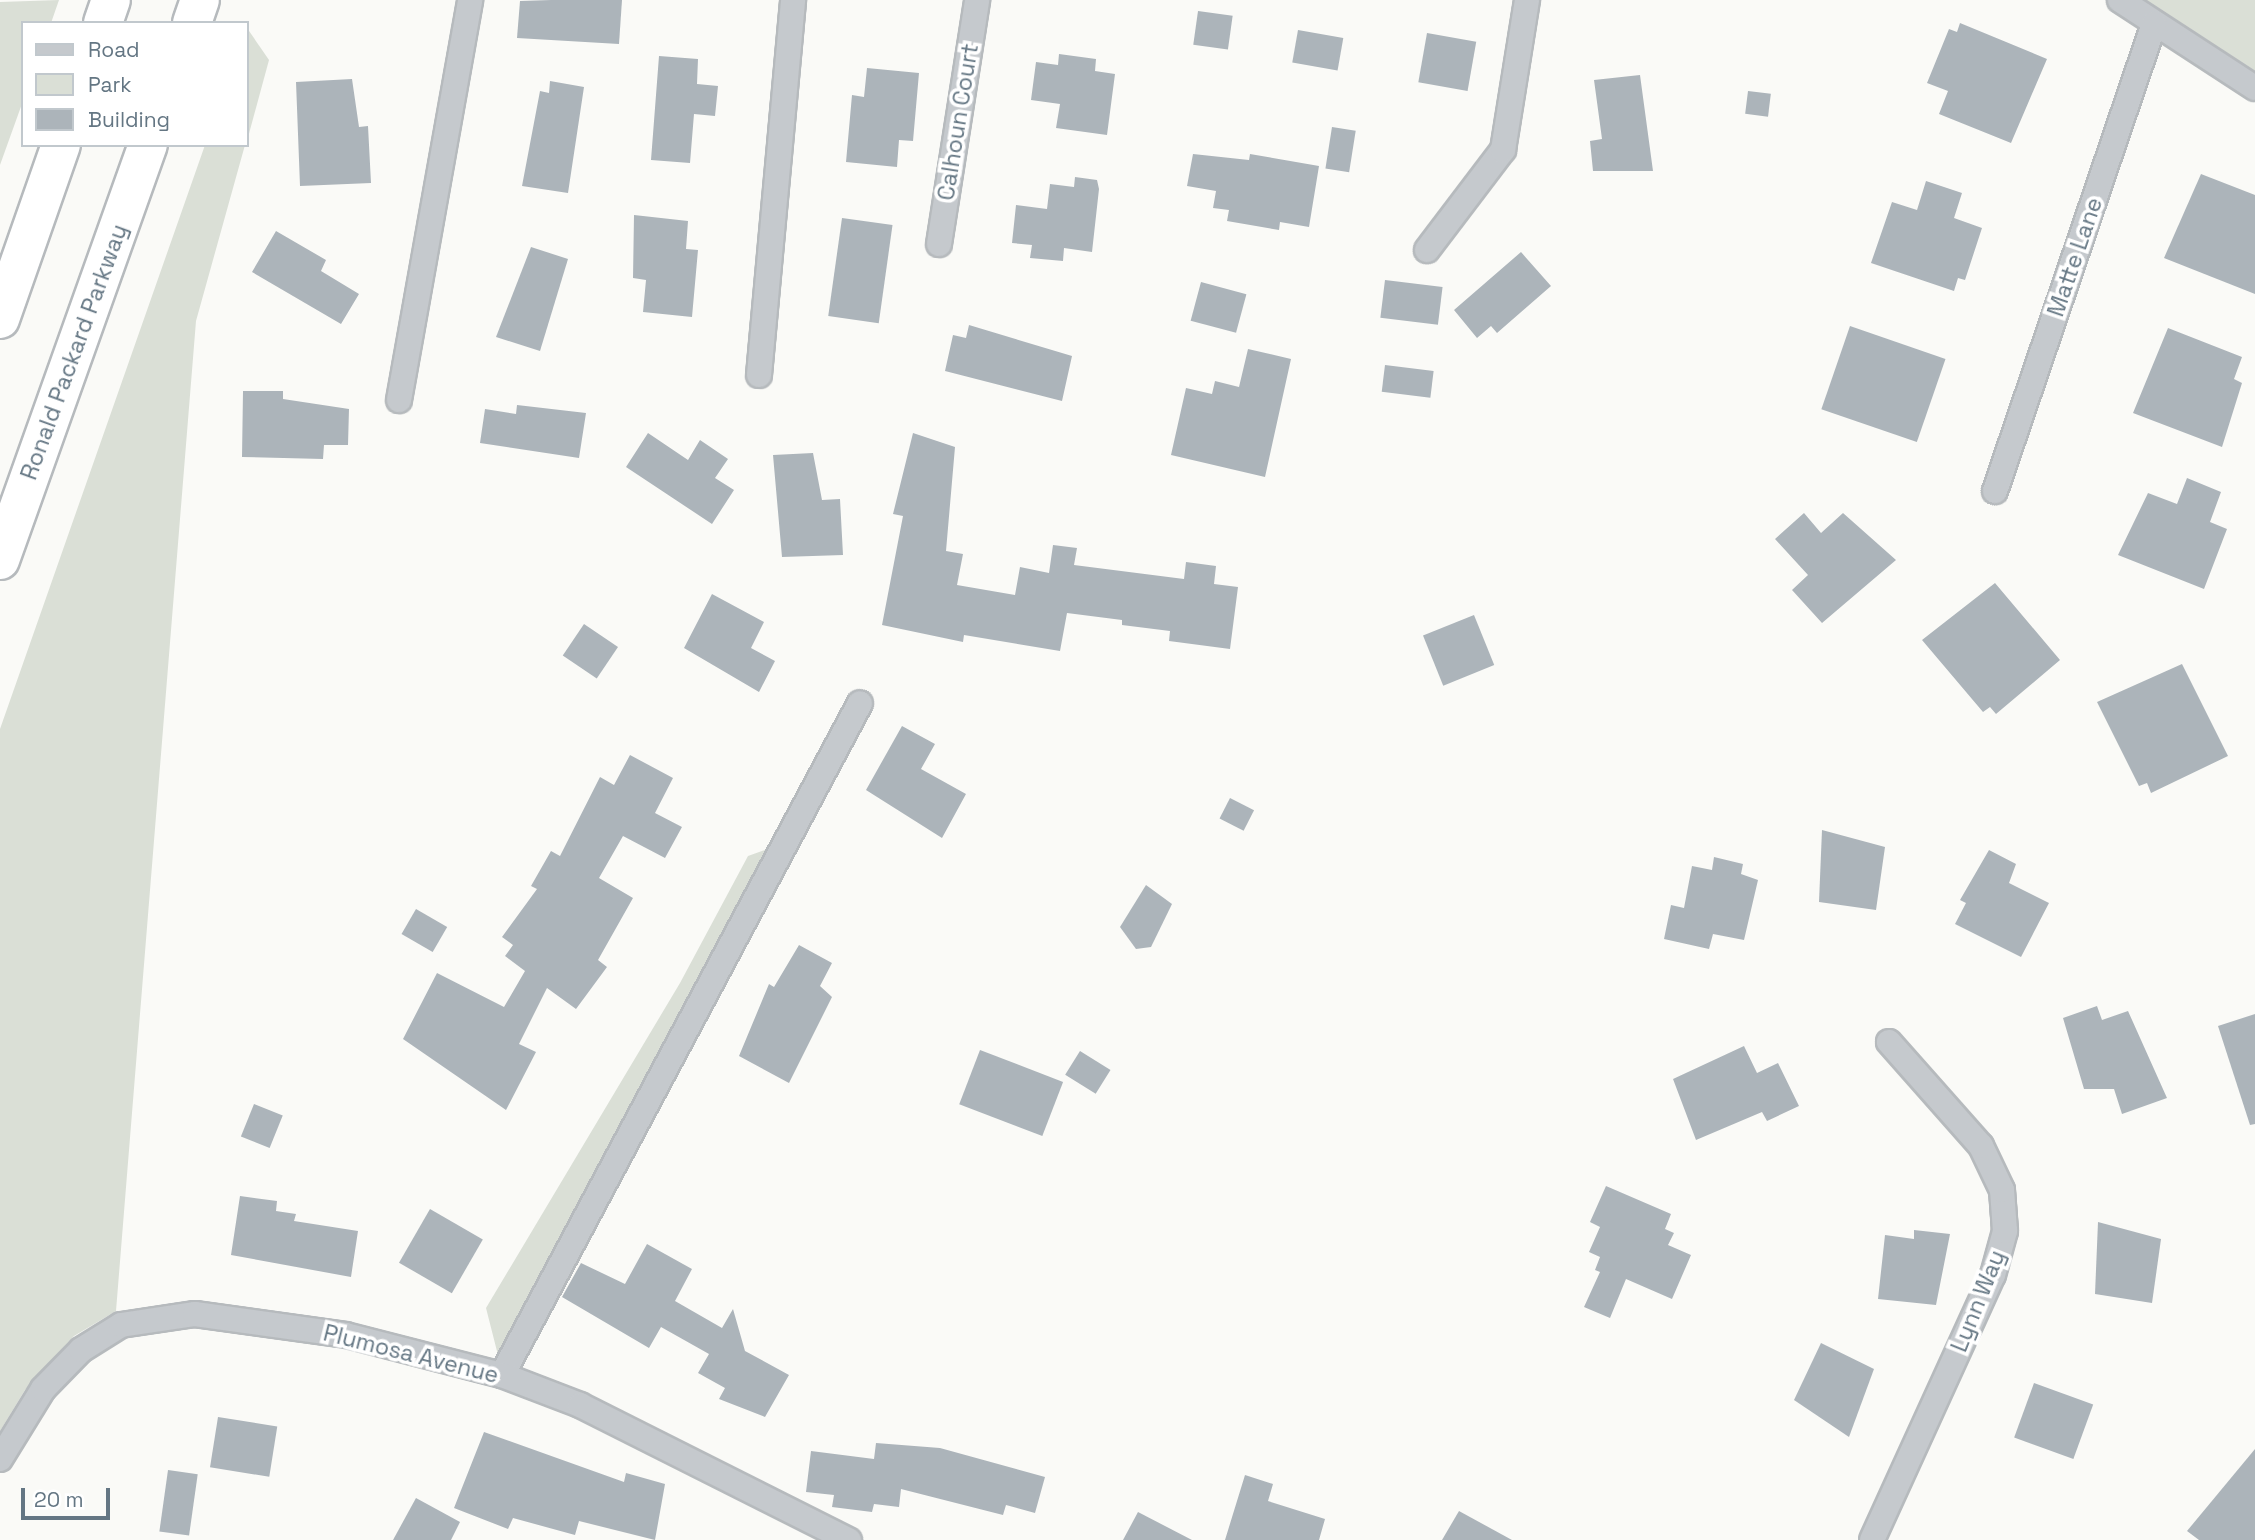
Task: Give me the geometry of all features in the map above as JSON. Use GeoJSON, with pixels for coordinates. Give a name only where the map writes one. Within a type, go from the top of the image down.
{"type":"FeatureCollection","features":[{"type":"Feature","properties":{"kind":"highway"},"geometry":{"type":"LineString","coordinates":[[104,21],[111,0]]}},
{"type":"Feature","properties":{"kind":"highway"},"geometry":{"type":"LineString","coordinates":[[193,21],[200,0]]}},
{"type":"Feature","properties":{"kind":"highway"},"geometry":{"type":"LineString","coordinates":[[0,318],[60,147]]}},
{"type":"Feature","properties":{"kind":"highway","name":"Ronald Packard Parkway"},"geometry":{"type":"LineString","coordinates":[[0,560],[147,147]]}},
{"type":"Feature","properties":{"kind":"street"},"geometry":{"type":"LineString","coordinates":[[399,400],[470,0]]}},
{"type":"Feature","properties":{"kind":"street"},"geometry":{"type":"LineString","coordinates":[[759,375],[793,0]]}},
{"type":"Feature","properties":{"kind":"street","name":"Calhoun Court"},"geometry":{"type":"LineString","coordinates":[[939,244],[977,0]]}},
{"type":"Feature","properties":{"kind":"street"},"geometry":{"type":"LineString","coordinates":[[1427,250],[1503,150],[1527,0]]}},
{"type":"Feature","properties":{"kind":"street"},"geometry":{"type":"LineString","coordinates":[[2120,0],[2255,88]]}},
{"type":"Feature","properties":{"kind":"street","name":"Matte Lane"},"geometry":{"type":"LineString","coordinates":[[1995,491],[2154,23]]}},
{"type":"Feature","properties":{"kind":"street"},"geometry":{"type":"LineString","coordinates":[[502,1375],[860,703]]}},
{"type":"Feature","properties":{"kind":"street","name":"Lynn Way"},"geometry":{"type":"LineString","coordinates":[[1871,1540],[1993,1275],[2006,1231],[2002,1190],[1981,1146],[1889,1042]]}},
{"type":"Feature","properties":{"kind":"street","name":"Plumosa Avenue"},"geometry":{"type":"LineString","coordinates":[[0,1459],[43,1389],[81,1350],[121,1325],[209,1316],[346,1335],[502,1375],[580,1405],[849,1540]]}},
{"type":"Feature","properties":{"kind":"green space"},"geometry":{"type":"Polygon","coordinates":[[[59,0],[52,21],[21,21],[21,107],[0,165],[0,2],[59,0]]]}},
{"type":"Feature","properties":{"kind":"green space"},"geometry":{"type":"Polygon","coordinates":[[[2120,0],[2255,0],[2255,88],[2120,0]]]}},
{"type":"Feature","properties":{"kind":"green space"},"geometry":{"type":"Polygon","coordinates":[[[248,29],[269,60],[248,137],[248,29]]]}},
{"type":"Feature","properties":{"kind":"green space"},"geometry":{"type":"Polygon","coordinates":[[[204,147],[244,147],[196,321],[116,1311],[74,1336],[25,1390],[0,1431],[0,729],[204,147]]]}},
{"type":"Feature","properties":{"kind":"green space"},"geometry":{"type":"Polygon","coordinates":[[[776,846],[501,1367],[486,1308],[680,983],[748,856],[776,846]]]}},
{"type":"Feature","properties":{"kind":"building"},"geometry":{"type":"Polygon","coordinates":[[[622,0],[619,44],[517,38],[520,1],[622,0]]]}},
{"type":"Feature","properties":{"kind":"building"},"geometry":{"type":"Polygon","coordinates":[[[1198,11],[1233,16],[1228,50],[1193,45],[1198,11]]]}},
{"type":"Feature","properties":{"kind":"building"},"geometry":{"type":"Polygon","coordinates":[[[1960,23],[2047,59],[2011,143],[1939,114],[1948,91],[1927,83],[1949,29],[1957,32],[1960,23]]]}},
{"type":"Feature","properties":{"kind":"building"},"geometry":{"type":"Polygon","coordinates":[[[1298,30],[1343,38],[1338,70],[1292,62],[1298,30]]]}},
{"type":"Feature","properties":{"kind":"building"},"geometry":{"type":"Polygon","coordinates":[[[1427,33],[1476,42],[1468,91],[1418,82],[1427,33]]]}},
{"type":"Feature","properties":{"kind":"building"},"geometry":{"type":"Polygon","coordinates":[[[1059,54],[1096,59],[1095,71],[1115,74],[1107,135],[1056,128],[1060,104],[1031,100],[1036,62],[1058,65],[1059,54]]]}},
{"type":"Feature","properties":{"kind":"building"},"geometry":{"type":"Polygon","coordinates":[[[659,56],[698,59],[697,84],[718,86],[715,116],[694,114],[690,163],[651,160],[659,56]]]}},
{"type":"Feature","properties":{"kind":"building"},"geometry":{"type":"Polygon","coordinates":[[[867,68],[919,73],[913,141],[899,140],[897,167],[846,162],[852,95],[864,97],[867,68]]]}},
{"type":"Feature","properties":{"kind":"building"},"geometry":{"type":"Polygon","coordinates":[[[1640,75],[1653,171],[1593,171],[1590,141],[1602,139],[1594,80],[1640,75]]]}},
{"type":"Feature","properties":{"kind":"building"},"geometry":{"type":"Polygon","coordinates":[[[352,79],[359,127],[368,126],[371,183],[300,186],[296,82],[352,79]]]}},
{"type":"Feature","properties":{"kind":"building"},"geometry":{"type":"Polygon","coordinates":[[[550,81],[584,87],[568,193],[522,186],[540,91],[549,93],[550,81]]]}},
{"type":"Feature","properties":{"kind":"building"},"geometry":{"type":"Polygon","coordinates":[[[1748,91],[1771,94],[1768,117],[1745,114],[1748,91]]]}},
{"type":"Feature","properties":{"kind":"building"},"geometry":{"type":"Polygon","coordinates":[[[1332,127],[1356,131],[1349,172],[1325,168],[1332,127]]]}},
{"type":"Feature","properties":{"kind":"building"},"geometry":{"type":"Polygon","coordinates":[[[1193,154],[1249,160],[1250,154],[1319,166],[1309,227],[1280,222],[1279,230],[1227,221],[1229,210],[1213,208],[1216,191],[1187,186],[1193,154]]]}},
{"type":"Feature","properties":{"kind":"building"},"geometry":{"type":"Polygon","coordinates":[[[2201,174],[2255,195],[2255,294],[2164,258],[2201,174]]]}},
{"type":"Feature","properties":{"kind":"building"},"geometry":{"type":"Polygon","coordinates":[[[1075,177],[1097,180],[1099,189],[1092,252],[1064,248],[1063,261],[1030,258],[1032,245],[1012,243],[1016,205],[1047,209],[1050,184],[1074,187],[1075,177]]]}},
{"type":"Feature","properties":{"kind":"building"},"geometry":{"type":"Polygon","coordinates":[[[1926,181],[1962,193],[1954,218],[1982,228],[1965,280],[1958,278],[1954,291],[1871,263],[1892,202],[1917,210],[1926,181]]]}},
{"type":"Feature","properties":{"kind":"building"},"geometry":{"type":"Polygon","coordinates":[[[634,215],[688,221],[686,249],[698,250],[692,317],[643,312],[646,280],[633,278],[634,215]]]}},
{"type":"Feature","properties":{"kind":"building"},"geometry":{"type":"Polygon","coordinates":[[[842,218],[893,225],[879,323],[828,316],[842,218]]]}},
{"type":"Feature","properties":{"kind":"building"},"geometry":{"type":"Polygon","coordinates":[[[276,231],[326,260],[321,271],[359,294],[341,324],[252,272],[276,231]]]}},
{"type":"Feature","properties":{"kind":"building"},"geometry":{"type":"Polygon","coordinates":[[[531,247],[568,259],[540,351],[496,337],[531,247]]]}},
{"type":"Feature","properties":{"kind":"building"},"geometry":{"type":"Polygon","coordinates":[[[1521,252],[1551,286],[1497,333],[1491,326],[1477,338],[1454,310],[1521,252]]]}},
{"type":"Feature","properties":{"kind":"building"},"geometry":{"type":"Polygon","coordinates":[[[1385,280],[1443,287],[1438,325],[1380,318],[1385,280]]]}},
{"type":"Feature","properties":{"kind":"building"},"geometry":{"type":"Polygon","coordinates":[[[1201,282],[1246,294],[1236,333],[1191,321],[1201,282]]]}},
{"type":"Feature","properties":{"kind":"building"},"geometry":{"type":"Polygon","coordinates":[[[969,325],[1072,356],[1062,401],[945,371],[953,335],[966,338],[969,325]]]}},
{"type":"Feature","properties":{"kind":"building"},"geometry":{"type":"Polygon","coordinates":[[[1850,326],[1945,359],[1917,442],[1821,409],[1850,326]]]}},
{"type":"Feature","properties":{"kind":"building"},"geometry":{"type":"Polygon","coordinates":[[[2168,328],[2242,357],[2234,379],[2242,383],[2222,447],[2133,413],[2168,328]]]}},
{"type":"Feature","properties":{"kind":"building"},"geometry":{"type":"Polygon","coordinates":[[[1248,349],[1291,359],[1265,477],[1171,455],[1186,388],[1212,394],[1215,381],[1239,387],[1248,349]]]}},
{"type":"Feature","properties":{"kind":"building"},"geometry":{"type":"Polygon","coordinates":[[[1385,365],[1434,371],[1430,398],[1382,392],[1385,365]]]}},
{"type":"Feature","properties":{"kind":"building"},"geometry":{"type":"Polygon","coordinates":[[[243,391],[283,391],[283,399],[349,409],[348,445],[324,445],[323,459],[242,457],[243,391]]]}},
{"type":"Feature","properties":{"kind":"building"},"geometry":{"type":"Polygon","coordinates":[[[517,405],[586,413],[579,458],[480,443],[485,409],[516,414],[517,405]]]}},
{"type":"Feature","properties":{"kind":"building"},"geometry":{"type":"Polygon","coordinates":[[[648,433],[688,460],[700,440],[728,459],[715,478],[734,490],[712,524],[626,467],[648,433]]]}},
{"type":"Feature","properties":{"kind":"building"},"geometry":{"type":"Polygon","coordinates":[[[913,433],[955,447],[946,551],[963,554],[957,585],[1015,595],[1020,567],[1049,573],[1053,545],[1077,548],[1074,565],[1184,579],[1186,562],[1216,566],[1214,584],[1238,587],[1230,649],[1169,641],[1170,631],[1122,625],[1122,620],[1067,613],[1060,651],[964,635],[963,642],[882,625],[903,516],[893,514],[913,433]]]}},
{"type":"Feature","properties":{"kind":"building"},"geometry":{"type":"Polygon","coordinates":[[[813,453],[822,500],[840,499],[843,555],[782,557],[773,455],[813,453]]]}},
{"type":"Feature","properties":{"kind":"building"},"geometry":{"type":"Polygon","coordinates":[[[2187,478],[2221,492],[2210,522],[2227,529],[2204,589],[2118,555],[2148,493],[2177,504],[2187,478]]]}},
{"type":"Feature","properties":{"kind":"building"},"geometry":{"type":"Polygon","coordinates":[[[1804,513],[1821,533],[1843,513],[1896,560],[1822,623],[1792,590],[1808,575],[1775,539],[1804,513]]]}},
{"type":"Feature","properties":{"kind":"building"},"geometry":{"type":"Polygon","coordinates":[[[1995,583],[2060,660],[1996,714],[1990,707],[1983,712],[1922,640],[1995,583]]]}},
{"type":"Feature","properties":{"kind":"building"},"geometry":{"type":"Polygon","coordinates":[[[712,594],[764,622],[751,648],[775,661],[759,692],[684,648],[712,594]]]}},
{"type":"Feature","properties":{"kind":"building"},"geometry":{"type":"Polygon","coordinates":[[[1474,615],[1494,665],[1443,686],[1423,636],[1474,615]]]}},
{"type":"Feature","properties":{"kind":"building"},"geometry":{"type":"Polygon","coordinates":[[[584,624],[618,647],[597,678],[563,656],[584,624]]]}},
{"type":"Feature","properties":{"kind":"building"},"geometry":{"type":"Polygon","coordinates":[[[2182,664],[2228,756],[2151,793],[2147,783],[2139,786],[2097,702],[2182,664]]]}},
{"type":"Feature","properties":{"kind":"building"},"geometry":{"type":"Polygon","coordinates":[[[902,726],[935,744],[921,769],[966,794],[942,838],[866,790],[902,726]]]}},
{"type":"Feature","properties":{"kind":"building"},"geometry":{"type":"Polygon","coordinates":[[[630,755],[673,778],[655,813],[682,827],[665,858],[623,836],[599,878],[633,898],[598,960],[607,967],[576,1009],[547,988],[519,1044],[536,1052],[506,1110],[403,1039],[437,973],[504,1007],[525,971],[505,956],[513,945],[502,937],[537,889],[531,886],[551,851],[560,856],[600,777],[614,785],[630,755]]]}},
{"type":"Feature","properties":{"kind":"building"},"geometry":{"type":"Polygon","coordinates":[[[1230,798],[1254,810],[1244,831],[1220,818],[1230,798]]]}},
{"type":"Feature","properties":{"kind":"building"},"geometry":{"type":"Polygon","coordinates":[[[1822,830],[1885,847],[1876,910],[1819,902],[1822,830]]]}},
{"type":"Feature","properties":{"kind":"building"},"geometry":{"type":"Polygon","coordinates":[[[1989,850],[2016,864],[2009,883],[2049,903],[2021,957],[1955,924],[1966,903],[1960,900],[1989,850]]]}},
{"type":"Feature","properties":{"kind":"building"},"geometry":{"type":"Polygon","coordinates":[[[1714,857],[1743,864],[1741,874],[1758,880],[1744,940],[1713,934],[1709,949],[1664,939],[1671,905],[1684,908],[1692,866],[1712,870],[1714,857]]]}},
{"type":"Feature","properties":{"kind":"building"},"geometry":{"type":"Polygon","coordinates":[[[1146,885],[1172,904],[1151,947],[1136,949],[1120,927],[1146,885]]]}},
{"type":"Feature","properties":{"kind":"building"},"geometry":{"type":"Polygon","coordinates":[[[416,909],[447,927],[433,952],[402,934],[416,909]]]}},
{"type":"Feature","properties":{"kind":"building"},"geometry":{"type":"Polygon","coordinates":[[[799,945],[832,963],[820,986],[832,997],[789,1083],[739,1056],[769,984],[774,987],[799,945]]]}},
{"type":"Feature","properties":{"kind":"building"},"geometry":{"type":"Polygon","coordinates":[[[2097,1006],[2102,1020],[2128,1011],[2167,1098],[2122,1114],[2114,1089],[2084,1089],[2063,1018],[2097,1006]]]}},
{"type":"Feature","properties":{"kind":"building"},"geometry":{"type":"Polygon","coordinates":[[[2255,1014],[2255,1124],[2250,1125],[2218,1026],[2255,1014]]]}},
{"type":"Feature","properties":{"kind":"building"},"geometry":{"type":"Polygon","coordinates":[[[1744,1046],[1757,1073],[1778,1063],[1799,1106],[1767,1121],[1762,1112],[1696,1140],[1673,1079],[1744,1046]]]}},
{"type":"Feature","properties":{"kind":"building"},"geometry":{"type":"Polygon","coordinates":[[[980,1050],[1063,1082],[1042,1136],[959,1104],[980,1050]]]}},
{"type":"Feature","properties":{"kind":"building"},"geometry":{"type":"Polygon","coordinates":[[[1080,1051],[1111,1070],[1096,1094],[1065,1075],[1080,1051]]]}},
{"type":"Feature","properties":{"kind":"building"},"geometry":{"type":"Polygon","coordinates":[[[254,1104],[283,1116],[270,1148],[241,1136],[254,1104]]]}},
{"type":"Feature","properties":{"kind":"building"},"geometry":{"type":"Polygon","coordinates":[[[1606,1186],[1671,1214],[1665,1229],[1674,1233],[1668,1245],[1691,1255],[1672,1299],[1626,1279],[1610,1318],[1584,1307],[1600,1272],[1595,1270],[1600,1257],[1589,1252],[1600,1227],[1590,1222],[1606,1186]]]}},
{"type":"Feature","properties":{"kind":"building"},"geometry":{"type":"Polygon","coordinates":[[[240,1196],[277,1201],[276,1211],[296,1214],[294,1221],[358,1231],[351,1277],[231,1255],[240,1196]]]}},
{"type":"Feature","properties":{"kind":"building"},"geometry":{"type":"Polygon","coordinates":[[[430,1209],[483,1240],[452,1293],[399,1263],[430,1209]]]}},
{"type":"Feature","properties":{"kind":"building"},"geometry":{"type":"Polygon","coordinates":[[[2098,1222],[2161,1239],[2152,1303],[2095,1294],[2098,1222]]]}},
{"type":"Feature","properties":{"kind":"building"},"geometry":{"type":"Polygon","coordinates":[[[1914,1230],[1950,1234],[1936,1305],[1878,1299],[1885,1235],[1914,1239],[1914,1230]]]}},
{"type":"Feature","properties":{"kind":"building"},"geometry":{"type":"Polygon","coordinates":[[[647,1244],[692,1269],[675,1301],[722,1328],[733,1309],[745,1351],[789,1375],[765,1417],[719,1399],[725,1388],[698,1373],[709,1354],[661,1327],[649,1348],[562,1297],[581,1263],[625,1284],[647,1244]]]}},
{"type":"Feature","properties":{"kind":"building"},"geometry":{"type":"Polygon","coordinates":[[[1821,1343],[1874,1369],[1849,1437],[1794,1400],[1821,1343]]]}},
{"type":"Feature","properties":{"kind":"building"},"geometry":{"type":"Polygon","coordinates":[[[2034,1383],[2093,1405],[2073,1459],[2014,1438],[2034,1383]]]}},
{"type":"Feature","properties":{"kind":"building"},"geometry":{"type":"Polygon","coordinates":[[[218,1417],[277,1426],[269,1477],[210,1467],[218,1417]]]}},
{"type":"Feature","properties":{"kind":"building"},"geometry":{"type":"Polygon","coordinates":[[[484,1432],[624,1482],[626,1473],[665,1484],[655,1540],[579,1521],[575,1535],[513,1518],[508,1529],[454,1508],[484,1432]]]}},
{"type":"Feature","properties":{"kind":"building"},"geometry":{"type":"Polygon","coordinates":[[[876,1443],[940,1448],[1045,1477],[1035,1513],[1006,1505],[1003,1515],[901,1489],[899,1507],[874,1504],[872,1512],[832,1507],[834,1495],[806,1492],[811,1451],[874,1459],[876,1443]]]}},
{"type":"Feature","properties":{"kind":"building"},"geometry":{"type":"Polygon","coordinates":[[[2255,1449],[2255,1540],[2199,1540],[2187,1531],[2255,1449]]]}},
{"type":"Feature","properties":{"kind":"building"},"geometry":{"type":"Polygon","coordinates":[[[168,1470],[198,1474],[189,1536],[159,1531],[168,1470]]]}},
{"type":"Feature","properties":{"kind":"building"},"geometry":{"type":"Polygon","coordinates":[[[1245,1475],[1273,1484],[1268,1501],[1325,1519],[1319,1540],[1225,1540],[1245,1475]]]}},
{"type":"Feature","properties":{"kind":"building"},"geometry":{"type":"Polygon","coordinates":[[[416,1498],[460,1522],[451,1540],[393,1540],[416,1498]]]}},
{"type":"Feature","properties":{"kind":"building"},"geometry":{"type":"Polygon","coordinates":[[[1459,1511],[1512,1540],[1442,1540],[1459,1511]]]}},
{"type":"Feature","properties":{"kind":"building"},"geometry":{"type":"Polygon","coordinates":[[[1138,1512],[1192,1540],[1123,1540],[1138,1512]]]}}]}
